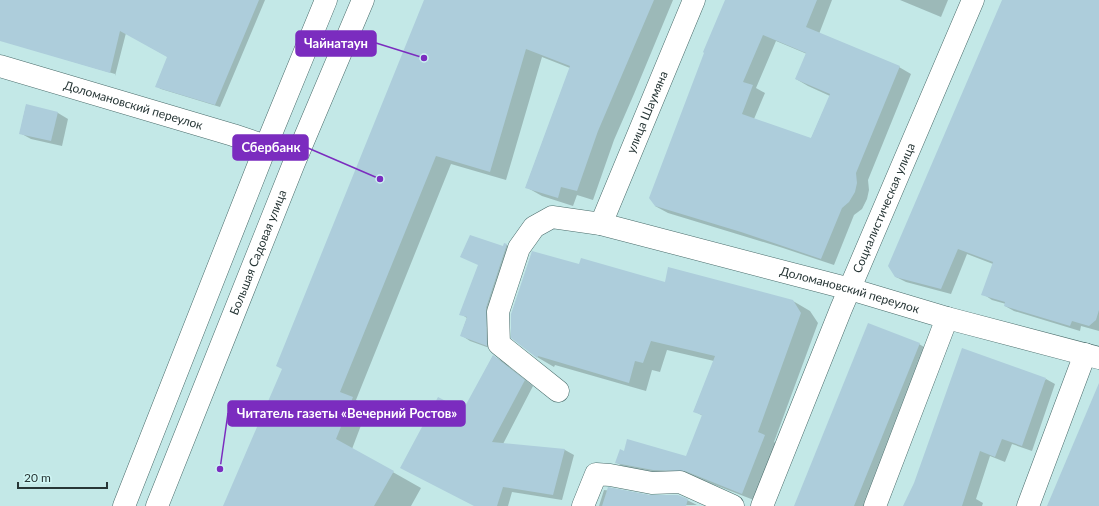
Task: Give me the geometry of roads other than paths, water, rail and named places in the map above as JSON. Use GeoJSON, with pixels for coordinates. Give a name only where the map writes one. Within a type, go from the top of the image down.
{"type":"FeatureCollection","features":[{"type":"Feature","properties":{"kind":"street"},"geometry":{"type":"LineString","coordinates":[[124,506],[266,146],[326,0]]}},
{"type":"Feature","properties":{"kind":"street","name":"Большая Садовая улица"},"geometry":{"type":"LineString","coordinates":[[157,506],[294,163],[363,0]]}},
{"type":"Feature","properties":{"kind":"street","name":"улица Шаумяна"},"geometry":{"type":"LineString","coordinates":[[601,224],[694,0]]}},
{"type":"Feature","properties":{"kind":"street","name":"Социалистическая улица"},"geometry":{"type":"LineString","coordinates":[[762,506],[850,289],[973,0]]}},
{"type":"Feature","properties":{"kind":"street","name":"Доломановский переулок"},"geometry":{"type":"LineString","coordinates":[[0,66],[266,146]]}},
{"type":"Feature","properties":{"kind":"street","name":"Доломановский переулок"},"geometry":{"type":"LineString","coordinates":[[558,391],[499,344],[498,312],[519,248],[534,228],[552,217],[601,224],[850,289],[947,318],[1092,356]]}},
{"type":"Feature","properties":{"kind":"street"},"geometry":{"type":"LineString","coordinates":[[875,506],[947,318]]}},
{"type":"Feature","properties":{"kind":"street"},"geometry":{"type":"LineString","coordinates":[[1028,506],[1092,356]]}},
{"type":"Feature","properties":{"kind":"street"},"geometry":{"type":"LineString","coordinates":[[583,506],[596,474],[610,475],[652,484],[680,482],[733,506]]}},
{"type":"Feature","properties":{"kind":"place","name":"Чайнатаун"},"geometry":{"type":"Point","coordinates":[424,58]}},
{"type":"Feature","properties":{"kind":"place","name":"Сбербанк"},"geometry":{"type":"Point","coordinates":[380,179]}},
{"type":"Feature","properties":{"kind":"place","name":"Читатель газеты «Вечерний Ростов»"},"geometry":{"type":"Point","coordinates":[220,469]}}]}
